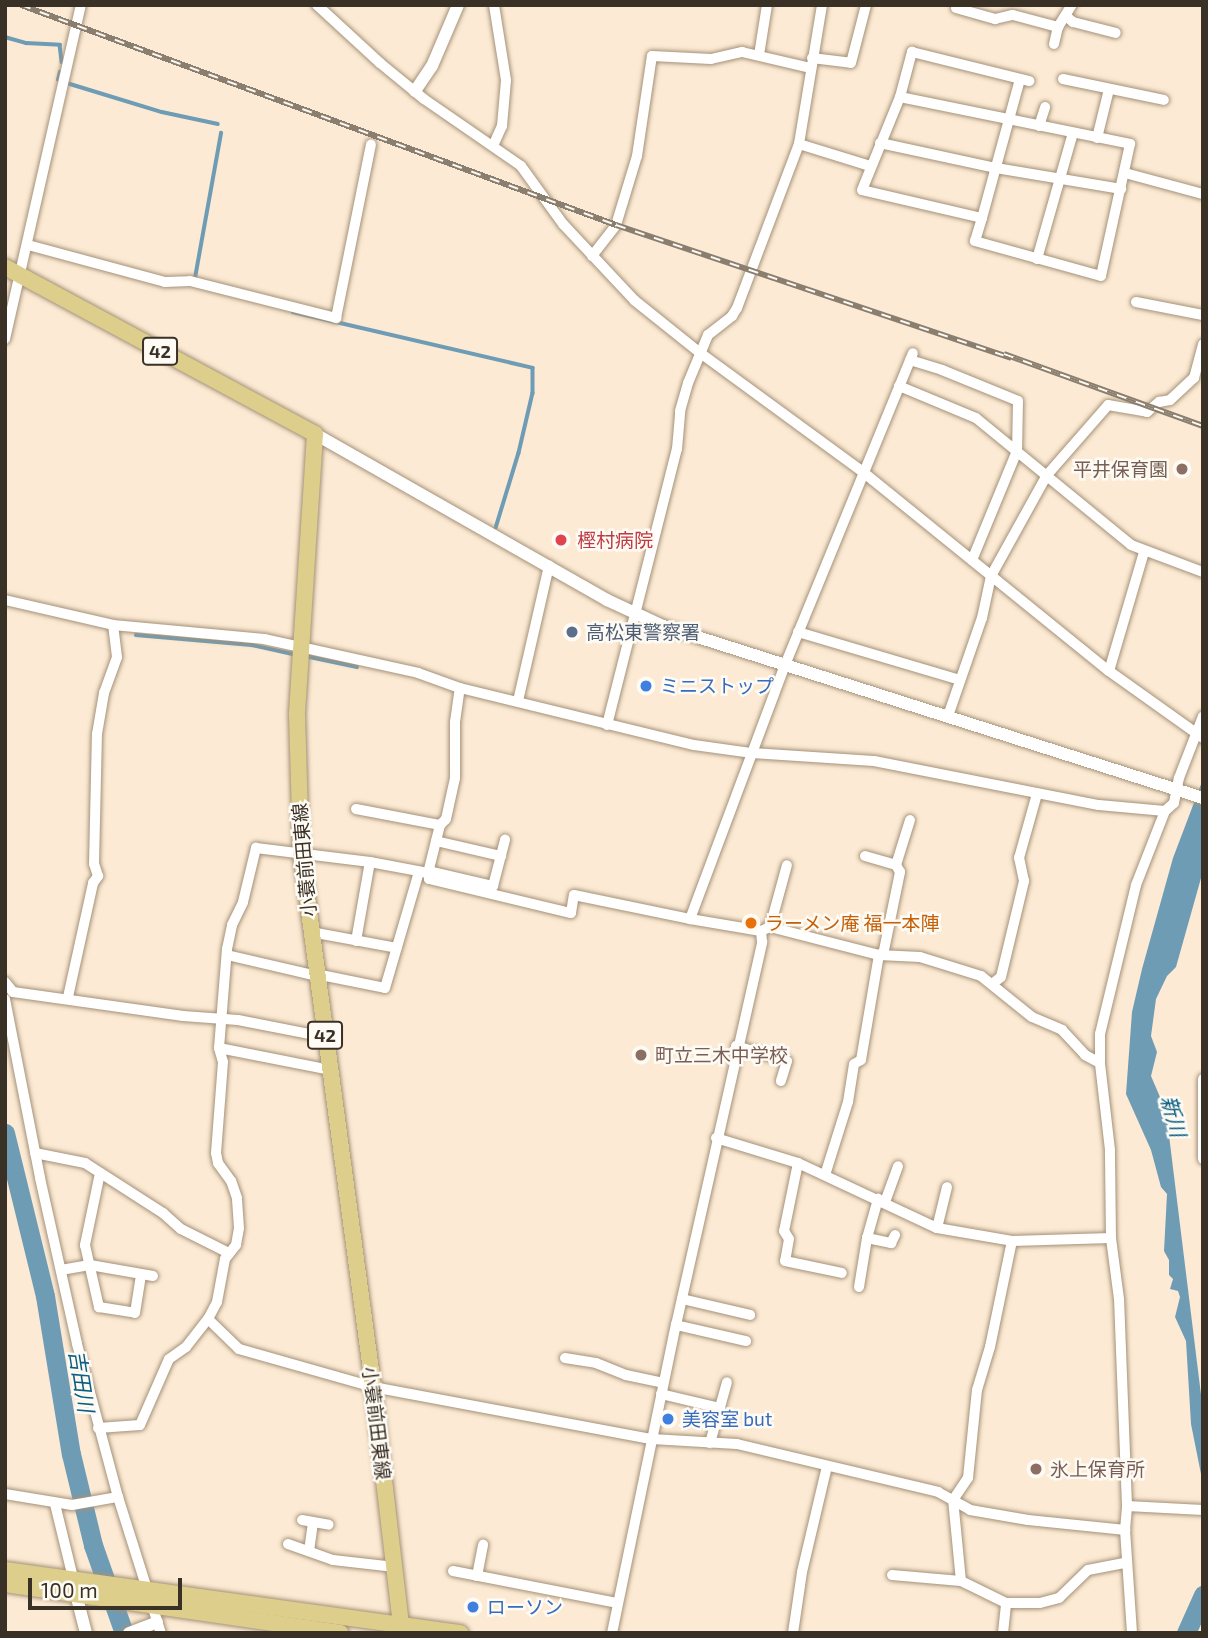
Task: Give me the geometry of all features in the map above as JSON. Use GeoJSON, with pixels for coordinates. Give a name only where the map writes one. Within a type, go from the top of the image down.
{"type":"FeatureCollection","features":[{"type":"Feature","properties":{"kind":"main road","name":"42"},"geometry":{"type":"LineString","coordinates":[[5,267],[314,434]]}},
{"type":"Feature","properties":{"kind":"main road","name":"小蓑前田東線"},"geometry":{"type":"LineString","coordinates":[[314,434],[297,715],[301,852],[373,1387],[401,1628]]}},
{"type":"Feature","properties":{"kind":"main road"},"geometry":{"type":"LineString","coordinates":[[5,1570],[78,1587]]}},
{"type":"Feature","properties":{"kind":"main road"},"geometry":{"type":"LineString","coordinates":[[5,1584],[78,1587],[401,1628],[461,1633]]}},
{"type":"Feature","properties":{"kind":"main road"},"geometry":{"type":"LineString","coordinates":[[146,1596],[340,1633]]}},
{"type":"Feature","properties":{"kind":"street"},"geometry":{"type":"LineString","coordinates":[[5,339],[81,5]]}},
{"type":"Feature","properties":{"kind":"street"},"geometry":{"type":"LineString","coordinates":[[317,5],[415,91],[521,166],[563,224],[634,300],[699,352],[863,472],[1109,671],[1199,736]]}},
{"type":"Feature","properties":{"kind":"street"},"geometry":{"type":"LineString","coordinates":[[415,91],[432,66],[458,5]]}},
{"type":"Feature","properties":{"kind":"street"},"geometry":{"type":"LineString","coordinates":[[493,146],[502,126],[506,80],[494,5]]}},
{"type":"Feature","properties":{"kind":"street"},"geometry":{"type":"LineString","coordinates":[[759,55],[767,5]]}},
{"type":"Feature","properties":{"kind":"street"},"geometry":{"type":"LineString","coordinates":[[607,725],[677,449],[680,411],[699,352],[708,335],[732,316],[737,308],[799,144],[822,5]]}},
{"type":"Feature","properties":{"kind":"street"},"geometry":{"type":"LineString","coordinates":[[592,256],[617,225],[636,156],[652,57],[711,59],[742,52],[811,63],[851,63],[866,5]]}},
{"type":"Feature","properties":{"kind":"street"},"geometry":{"type":"LineString","coordinates":[[1054,44],[1058,27],[1072,5]]}},
{"type":"Feature","properties":{"kind":"street"},"geometry":{"type":"LineString","coordinates":[[956,8],[995,19],[1014,10],[1058,27]]}},
{"type":"Feature","properties":{"kind":"street"},"geometry":{"type":"LineString","coordinates":[[1067,16],[1073,22],[1116,33]]}},
{"type":"Feature","properties":{"kind":"street"},"geometry":{"type":"LineString","coordinates":[[900,97],[1009,120],[1097,138],[1130,144],[1101,276],[975,241],[982,218],[1009,120],[1025,80],[912,52],[900,97],[862,190],[982,218]]}},
{"type":"Feature","properties":{"kind":"street"},"geometry":{"type":"LineString","coordinates":[[1063,79],[1164,100]]}},
{"type":"Feature","properties":{"kind":"street"},"geometry":{"type":"LineString","coordinates":[[1097,138],[1109,89]]}},
{"type":"Feature","properties":{"kind":"street"},"geometry":{"type":"LineString","coordinates":[[1039,126],[1045,107]]}},
{"type":"Feature","properties":{"kind":"street"},"geometry":{"type":"LineString","coordinates":[[1037,258],[1073,133]]}},
{"type":"Feature","properties":{"kind":"street"},"geometry":{"type":"LineString","coordinates":[[880,143],[996,168],[1121,189]]}},
{"type":"Feature","properties":{"kind":"street"},"geometry":{"type":"LineString","coordinates":[[799,144],[870,166]]}},
{"type":"Feature","properties":{"kind":"street"},"geometry":{"type":"LineString","coordinates":[[28,245],[165,282],[190,281],[336,318],[371,145]]}},
{"type":"Feature","properties":{"kind":"street"},"geometry":{"type":"LineString","coordinates":[[1125,173],[1203,194]]}},
{"type":"Feature","properties":{"kind":"street"},"geometry":{"type":"LineString","coordinates":[[1136,302],[1203,315]]}},
{"type":"Feature","properties":{"kind":"street"},"geometry":{"type":"LineString","coordinates":[[948,716],[982,618],[991,576],[1047,475],[1108,405],[1147,412],[1159,402],[1170,400],[1194,378],[1203,344]]}},
{"type":"Feature","properties":{"kind":"street"},"geometry":{"type":"LineString","coordinates":[[690,919],[785,665],[911,356],[1018,401],[1017,451],[972,560]]}},
{"type":"Feature","properties":{"kind":"street"},"geometry":{"type":"LineString","coordinates":[[899,386],[976,418],[1144,552],[1203,572]]}},
{"type":"Feature","properties":{"kind":"street"},"geometry":{"type":"LineString","coordinates":[[314,434],[549,566],[663,626],[1200,797]]}},
{"type":"Feature","properties":{"kind":"street"},"geometry":{"type":"LineString","coordinates":[[1109,671],[1144,552]]}},
{"type":"Feature","properties":{"kind":"street"},"geometry":{"type":"LineString","coordinates":[[519,701],[549,566]]}},
{"type":"Feature","properties":{"kind":"street"},"geometry":{"type":"LineString","coordinates":[[5,600],[113,625],[216,633],[300,647],[418,673],[460,688],[694,745],[752,753],[874,761],[1099,805],[1165,811]]}},
{"type":"Feature","properties":{"kind":"street"},"geometry":{"type":"LineString","coordinates":[[68,998],[93,883],[98,876],[94,864],[97,734],[104,693],[117,657],[113,625]]}},
{"type":"Feature","properties":{"kind":"street"},"geometry":{"type":"LineString","coordinates":[[798,632],[960,680]]}},
{"type":"Feature","properties":{"kind":"street"},"geometry":{"type":"LineString","coordinates":[[227,956],[385,988],[440,825],[446,819],[454,778],[455,722],[460,688]]}},
{"type":"Feature","properties":{"kind":"street"},"geometry":{"type":"LineString","coordinates":[[1132,1633],[1125,1563],[1127,1506],[1119,1299],[1111,1238],[1110,1150],[1100,1063],[1101,1034],[1114,968],[1136,885],[1165,811],[1174,803],[1179,790],[1179,778],[1199,736],[1203,716]]}},
{"type":"Feature","properties":{"kind":"street"},"geometry":{"type":"LineString","coordinates":[[992,984],[1001,976],[1024,881],[1019,858],[1037,794]]}},
{"type":"Feature","properties":{"kind":"street"},"geometry":{"type":"LineString","coordinates":[[356,810],[440,825]]}},
{"type":"Feature","properties":{"kind":"street"},"geometry":{"type":"LineString","coordinates":[[896,865],[909,820]]}},
{"type":"Feature","properties":{"kind":"street"},"geometry":{"type":"LineString","coordinates":[[98,1428],[140,1425],[169,1359],[186,1347],[208,1319],[217,1302],[225,1259],[236,1245],[239,1228],[237,1198],[218,1163],[223,1062],[219,1048],[232,925],[243,902],[256,848],[370,862],[493,886],[505,840]]}},
{"type":"Feature","properties":{"kind":"street"},"geometry":{"type":"LineString","coordinates":[[436,841],[500,856]]}},
{"type":"Feature","properties":{"kind":"street"},"geometry":{"type":"LineString","coordinates":[[825,1175],[848,1102],[854,1064],[861,1060],[900,872],[896,865],[865,856]]}},
{"type":"Feature","properties":{"kind":"street"},"geometry":{"type":"LineString","coordinates":[[356,941],[370,862]]}},
{"type":"Feature","properties":{"kind":"street"},"geometry":{"type":"LineString","coordinates":[[612,1633],[736,1046],[762,942],[787,865]]}},
{"type":"Feature","properties":{"kind":"street"},"geometry":{"type":"LineString","coordinates":[[425,872],[429,879],[571,913],[574,895],[690,919],[766,929],[881,955],[920,957],[981,976],[1032,1017],[1062,1030],[1085,1055],[1100,1063]]}},
{"type":"Feature","properties":{"kind":"street"},"geometry":{"type":"LineString","coordinates":[[311,932],[397,948]]}},
{"type":"Feature","properties":{"kind":"street"},"geometry":{"type":"LineString","coordinates":[[5,982],[13,992],[183,1016],[222,1018],[325,1037]]}},
{"type":"Feature","properties":{"kind":"street"},"geometry":{"type":"LineString","coordinates":[[5,999],[35,1153],[98,1428],[155,1627],[129,1633]]}},
{"type":"Feature","properties":{"kind":"street"},"geometry":{"type":"LineString","coordinates":[[736,1046],[787,1061],[780,1080]]}},
{"type":"Feature","properties":{"kind":"street"},"geometry":{"type":"LineString","coordinates":[[219,1048],[330,1070]]}},
{"type":"Feature","properties":{"kind":"street"},"geometry":{"type":"LineString","coordinates":[[1203,1079],[1203,1159]]}},
{"type":"Feature","properties":{"kind":"street"},"geometry":{"type":"LineString","coordinates":[[716,1139],[798,1163],[937,1228],[1012,1241],[1111,1238]]}},
{"type":"Feature","properties":{"kind":"street"},"geometry":{"type":"LineString","coordinates":[[35,1153],[85,1163],[163,1213],[181,1229],[229,1253]]}},
{"type":"Feature","properties":{"kind":"street"},"geometry":{"type":"LineString","coordinates":[[798,1163],[784,1231],[789,1239],[785,1261],[842,1273]]}},
{"type":"Feature","properties":{"kind":"street"},"geometry":{"type":"LineString","coordinates":[[859,1287],[867,1238],[881,1200],[898,1166]]}},
{"type":"Feature","properties":{"kind":"street"},"geometry":{"type":"LineString","coordinates":[[100,1173],[85,1244],[99,1307],[135,1313],[141,1274]]}},
{"type":"Feature","properties":{"kind":"street"},"geometry":{"type":"LineString","coordinates":[[937,1228],[947,1187]]}},
{"type":"Feature","properties":{"kind":"street"},"geometry":{"type":"LineString","coordinates":[[867,1238],[891,1243],[895,1235]]}},
{"type":"Feature","properties":{"kind":"street"},"geometry":{"type":"LineString","coordinates":[[961,1581],[953,1500],[968,1478],[977,1390],[990,1347],[1012,1241]]}},
{"type":"Feature","properties":{"kind":"street"},"geometry":{"type":"LineString","coordinates":[[61,1270],[90,1265],[153,1276]]}},
{"type":"Feature","properties":{"kind":"street"},"geometry":{"type":"LineString","coordinates":[[682,1299],[750,1315]]}},
{"type":"Feature","properties":{"kind":"street"},"geometry":{"type":"LineString","coordinates":[[208,1319],[239,1349],[373,1387],[652,1439],[737,1444],[938,1492],[970,1510],[1028,1521],[1125,1530]]}},
{"type":"Feature","properties":{"kind":"street"},"geometry":{"type":"LineString","coordinates":[[676,1325],[747,1341]]}},
{"type":"Feature","properties":{"kind":"street"},"geometry":{"type":"LineString","coordinates":[[565,1358],[596,1363],[720,1408]]}},
{"type":"Feature","properties":{"kind":"street"},"geometry":{"type":"LineString","coordinates":[[710,1443],[727,1382]]}},
{"type":"Feature","properties":{"kind":"street"},"geometry":{"type":"LineString","coordinates":[[793,1633],[802,1572],[827,1466]]}},
{"type":"Feature","properties":{"kind":"street"},"geometry":{"type":"LineString","coordinates":[[5,1494],[72,1505],[118,1497]]}},
{"type":"Feature","properties":{"kind":"street"},"geometry":{"type":"LineString","coordinates":[[55,1504],[78,1587],[86,1633]]}},
{"type":"Feature","properties":{"kind":"street"},"geometry":{"type":"LineString","coordinates":[[1127,1506],[1203,1510]]}},
{"type":"Feature","properties":{"kind":"street"},"geometry":{"type":"LineString","coordinates":[[302,1520],[329,1525]]}},
{"type":"Feature","properties":{"kind":"street"},"geometry":{"type":"LineString","coordinates":[[309,1551],[313,1522]]}},
{"type":"Feature","properties":{"kind":"street"},"geometry":{"type":"LineString","coordinates":[[288,1544],[332,1560],[395,1567]]}},
{"type":"Feature","properties":{"kind":"street"},"geometry":{"type":"LineString","coordinates":[[477,1576],[483,1545]]}},
{"type":"Feature","properties":{"kind":"street"},"geometry":{"type":"LineString","coordinates":[[892,1575],[961,1581],[1006,1603],[1040,1603],[1059,1598],[1088,1570],[1125,1563]]}},
{"type":"Feature","properties":{"kind":"street"},"geometry":{"type":"LineString","coordinates":[[453,1571],[618,1603]]}},
{"type":"Feature","properties":{"kind":"street"},"geometry":{"type":"LineString","coordinates":[[1003,1633],[1006,1603]]}},
{"type":"Feature","properties":{"kind":"water"},"geometry":{"type":"Polygon","coordinates":[[[1203,779],[1203,871],[1176,967],[1167,976],[1156,999],[1151,1036],[1157,1052],[1151,1076],[1166,1111],[1203,1411],[1203,1484],[1191,1424],[1186,1341],[1175,1317],[1180,1297],[1178,1291],[1170,1289],[1173,1279],[1169,1275],[1169,1260],[1164,1251],[1167,1194],[1161,1187],[1151,1150],[1126,1094],[1132,1012],[1142,969],[1173,858],[1203,779]]]}},
{"type":"Feature","properties":{"kind":"waterway"},"geometry":{"type":"LineString","coordinates":[[5,37],[26,43],[60,45],[62,62]]}},
{"type":"Feature","properties":{"kind":"waterway"},"geometry":{"type":"LineString","coordinates":[[58,80],[60,72]]}},
{"type":"Feature","properties":{"kind":"waterway"},"geometry":{"type":"LineString","coordinates":[[67,83],[162,112],[218,124]]}},
{"type":"Feature","properties":{"kind":"waterway"},"geometry":{"type":"LineString","coordinates":[[195,278],[221,133]]}},
{"type":"Feature","properties":{"kind":"waterway"},"geometry":{"type":"LineString","coordinates":[[293,312],[533,368],[533,393],[519,453],[496,528]]}},
{"type":"Feature","properties":{"kind":"waterway"},"geometry":{"type":"LineString","coordinates":[[136,635],[252,645],[297,655]]}},
{"type":"Feature","properties":{"kind":"waterway"},"geometry":{"type":"LineString","coordinates":[[305,656],[357,667]]}},
{"type":"Feature","properties":{"kind":"waterway","name":"吉田川"},"geometry":{"type":"LineString","coordinates":[[5,1133],[45,1296],[71,1454],[93,1545],[124,1633]]}},
{"type":"Feature","properties":{"kind":"waterway","name":"新川"},"geometry":{"type":"LineString","coordinates":[[1186,1633],[1203,1595]]}},
{"type":"Feature","properties":{"kind":"railway"},"geometry":{"type":"LineString","coordinates":[[21,5],[616,225],[1011,358]]}},
{"type":"Feature","properties":{"kind":"railway"},"geometry":{"type":"LineString","coordinates":[[1004,354],[1203,426]]}},
{"type":"Feature","properties":{"kind":"place","name":"平井保育園"},"geometry":{"type":"Point","coordinates":[1182,469]}},
{"type":"Feature","properties":{"kind":"place","name":"樫村病院"},"geometry":{"type":"Point","coordinates":[561,540]}},
{"type":"Feature","properties":{"kind":"place","name":"高松東警察署"},"geometry":{"type":"Point","coordinates":[572,632]}},
{"type":"Feature","properties":{"kind":"place","name":"ミニストップ"},"geometry":{"type":"Point","coordinates":[646,686]}},
{"type":"Feature","properties":{"kind":"place","name":"ラーメン庵 福一本陣"},"geometry":{"type":"Point","coordinates":[751,923]}},
{"type":"Feature","properties":{"kind":"place","name":"町立三木中学校"},"geometry":{"type":"Point","coordinates":[641,1055]}},
{"type":"Feature","properties":{"kind":"place","name":"美容室 but"},"geometry":{"type":"Point","coordinates":[668,1419]}},
{"type":"Feature","properties":{"kind":"place","name":"氷上保育所"},"geometry":{"type":"Point","coordinates":[1036,1469]}},
{"type":"Feature","properties":{"kind":"place","name":"ローソン"},"geometry":{"type":"Point","coordinates":[473,1607]}}]}
